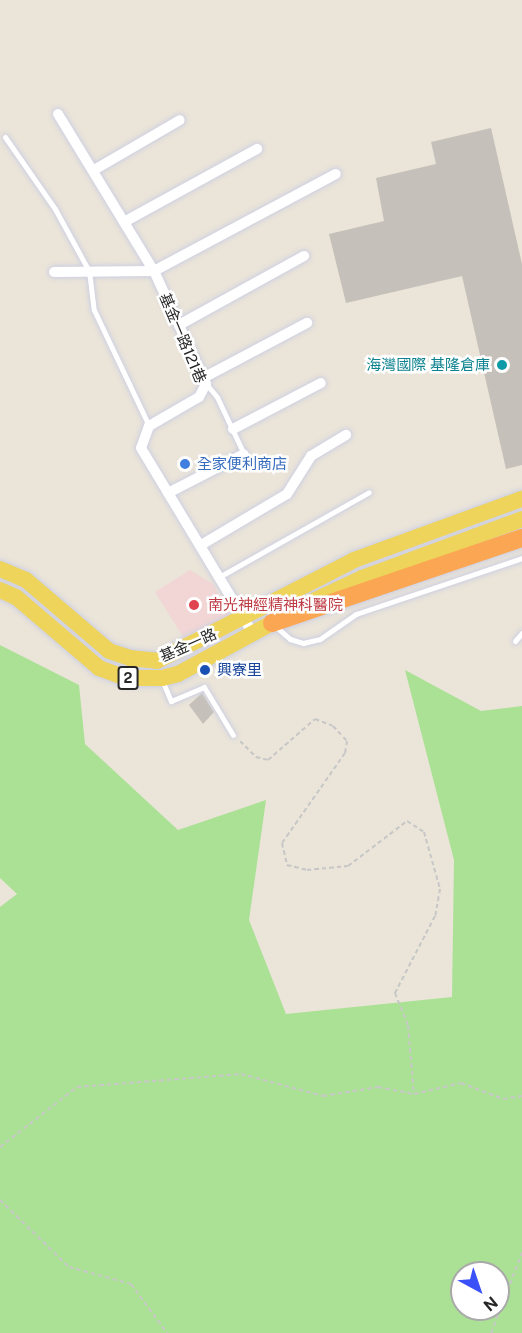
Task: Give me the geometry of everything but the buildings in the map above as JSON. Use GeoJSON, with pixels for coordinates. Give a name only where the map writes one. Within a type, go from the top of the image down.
{"type":"FeatureCollection","features":[{"type":"Feature","properties":{"kind":"highway"},"geometry":{"type":"LineString","coordinates":[[272,623],[518,539]]}},
{"type":"Feature","properties":{"kind":"main road","name":"基金一路"},"geometry":{"type":"LineString","coordinates":[[0,569],[26,580],[109,651],[130,658],[157,661],[354,560],[522,499]]}},
{"type":"Feature","properties":{"kind":"main road","name":"基金一路"},"geometry":{"type":"LineString","coordinates":[[0,590],[15,597],[99,668],[126,678],[162,678],[223,652],[272,623],[362,578],[522,519]]}},
{"type":"Feature","properties":{"kind":"main road"},"geometry":{"type":"LineString","coordinates":[[262,607],[272,623]]}},
{"type":"Feature","properties":{"kind":"street","name":"基金一路121巷"},"geometry":{"type":"LineString","coordinates":[[58,114],[154,271],[204,381],[200,397],[148,426]]}},
{"type":"Feature","properties":{"kind":"street"},"geometry":{"type":"LineString","coordinates":[[93,170],[180,120]]}},
{"type":"Feature","properties":{"kind":"street"},"geometry":{"type":"LineString","coordinates":[[124,222],[256,149]]}},
{"type":"Feature","properties":{"kind":"street"},"geometry":{"type":"LineString","coordinates":[[54,272],[154,271],[336,174]]}},
{"type":"Feature","properties":{"kind":"street"},"geometry":{"type":"LineString","coordinates":[[179,325],[304,256]]}},
{"type":"Feature","properties":{"kind":"street"},"geometry":{"type":"LineString","coordinates":[[204,381],[307,323]]}},
{"type":"Feature","properties":{"kind":"street"},"geometry":{"type":"LineString","coordinates":[[233,429],[321,383]]}},
{"type":"Feature","properties":{"kind":"street"},"geometry":{"type":"LineString","coordinates":[[148,426],[141,448],[253,634]]}},
{"type":"Feature","properties":{"kind":"street"},"geometry":{"type":"LineString","coordinates":[[201,545],[287,494],[311,456],[346,435]]}},
{"type":"Feature","properties":{"kind":"street"},"geometry":{"type":"LineString","coordinates":[[168,493],[244,454]]}},
{"type":"Feature","properties":{"kind":"lane"},"geometry":{"type":"LineString","coordinates":[[5,137],[55,209],[89,271],[94,310],[148,426]]}},
{"type":"Feature","properties":{"kind":"lane"},"geometry":{"type":"LineString","coordinates":[[204,381],[233,429],[244,454]]}},
{"type":"Feature","properties":{"kind":"lane"},"geometry":{"type":"LineString","coordinates":[[219,577],[369,492]]}},
{"type":"Feature","properties":{"kind":"lane"},"geometry":{"type":"LineString","coordinates":[[272,623],[290,639],[303,643],[320,639],[356,614],[522,558]]}},
{"type":"Feature","properties":{"kind":"lane"},"geometry":{"type":"LineString","coordinates":[[515,641],[522,633]]}},
{"type":"Feature","properties":{"kind":"lane"},"geometry":{"type":"LineString","coordinates":[[162,678],[171,701],[204,687],[233,735]]}},
{"type":"Feature","properties":{"kind":"path"},"geometry":{"type":"LineString","coordinates":[[233,735],[256,757],[268,760],[315,719],[333,726],[347,741],[345,753],[282,843],[287,865],[307,870],[348,866],[407,821],[424,832],[440,889],[435,916],[394,993],[408,1026],[414,1094]]}},
{"type":"Feature","properties":{"kind":"path"},"geometry":{"type":"LineString","coordinates":[[0,1147],[77,1087],[242,1074],[323,1096],[378,1087],[414,1094],[461,1083],[503,1099],[522,1096]]}},
{"type":"Feature","properties":{"kind":"path"},"geometry":{"type":"LineString","coordinates":[[0,1200],[69,1267],[131,1284],[167,1333]]}},
{"type":"Feature","properties":{"kind":"path"},"geometry":{"type":"LineString","coordinates":[[491,1333],[522,1253]]}},
{"type":"Feature","properties":{"kind":"shaded area","name":"南光神經精神科醫院"},"geometry":{"type":"Polygon","coordinates":[[[190,570],[213,584],[232,619],[187,643],[155,592],[190,570]]]}},
{"type":"Feature","properties":{"kind":"green space"},"geometry":{"type":"Polygon","coordinates":[[[0,645],[79,685],[85,744],[178,830],[266,800],[249,920],[286,1014],[452,997],[454,860],[405,670],[481,711],[522,706],[522,1333],[0,1333],[0,907],[17,894],[0,878],[0,645]]]}},
{"type":"Feature","properties":{"kind":"place","name":"海灣國際 基隆倉庫"},"geometry":{"type":"Point","coordinates":[502,365]}},
{"type":"Feature","properties":{"kind":"place","name":"全家便利商店"},"geometry":{"type":"Point","coordinates":[185,464]}},
{"type":"Feature","properties":{"kind":"place","name":"南光神經精神科醫院"},"geometry":{"type":"Point","coordinates":[194,605]}},
{"type":"Feature","properties":{"kind":"place","name":"興寮里"},"geometry":{"type":"Point","coordinates":[205,670]}}]}
